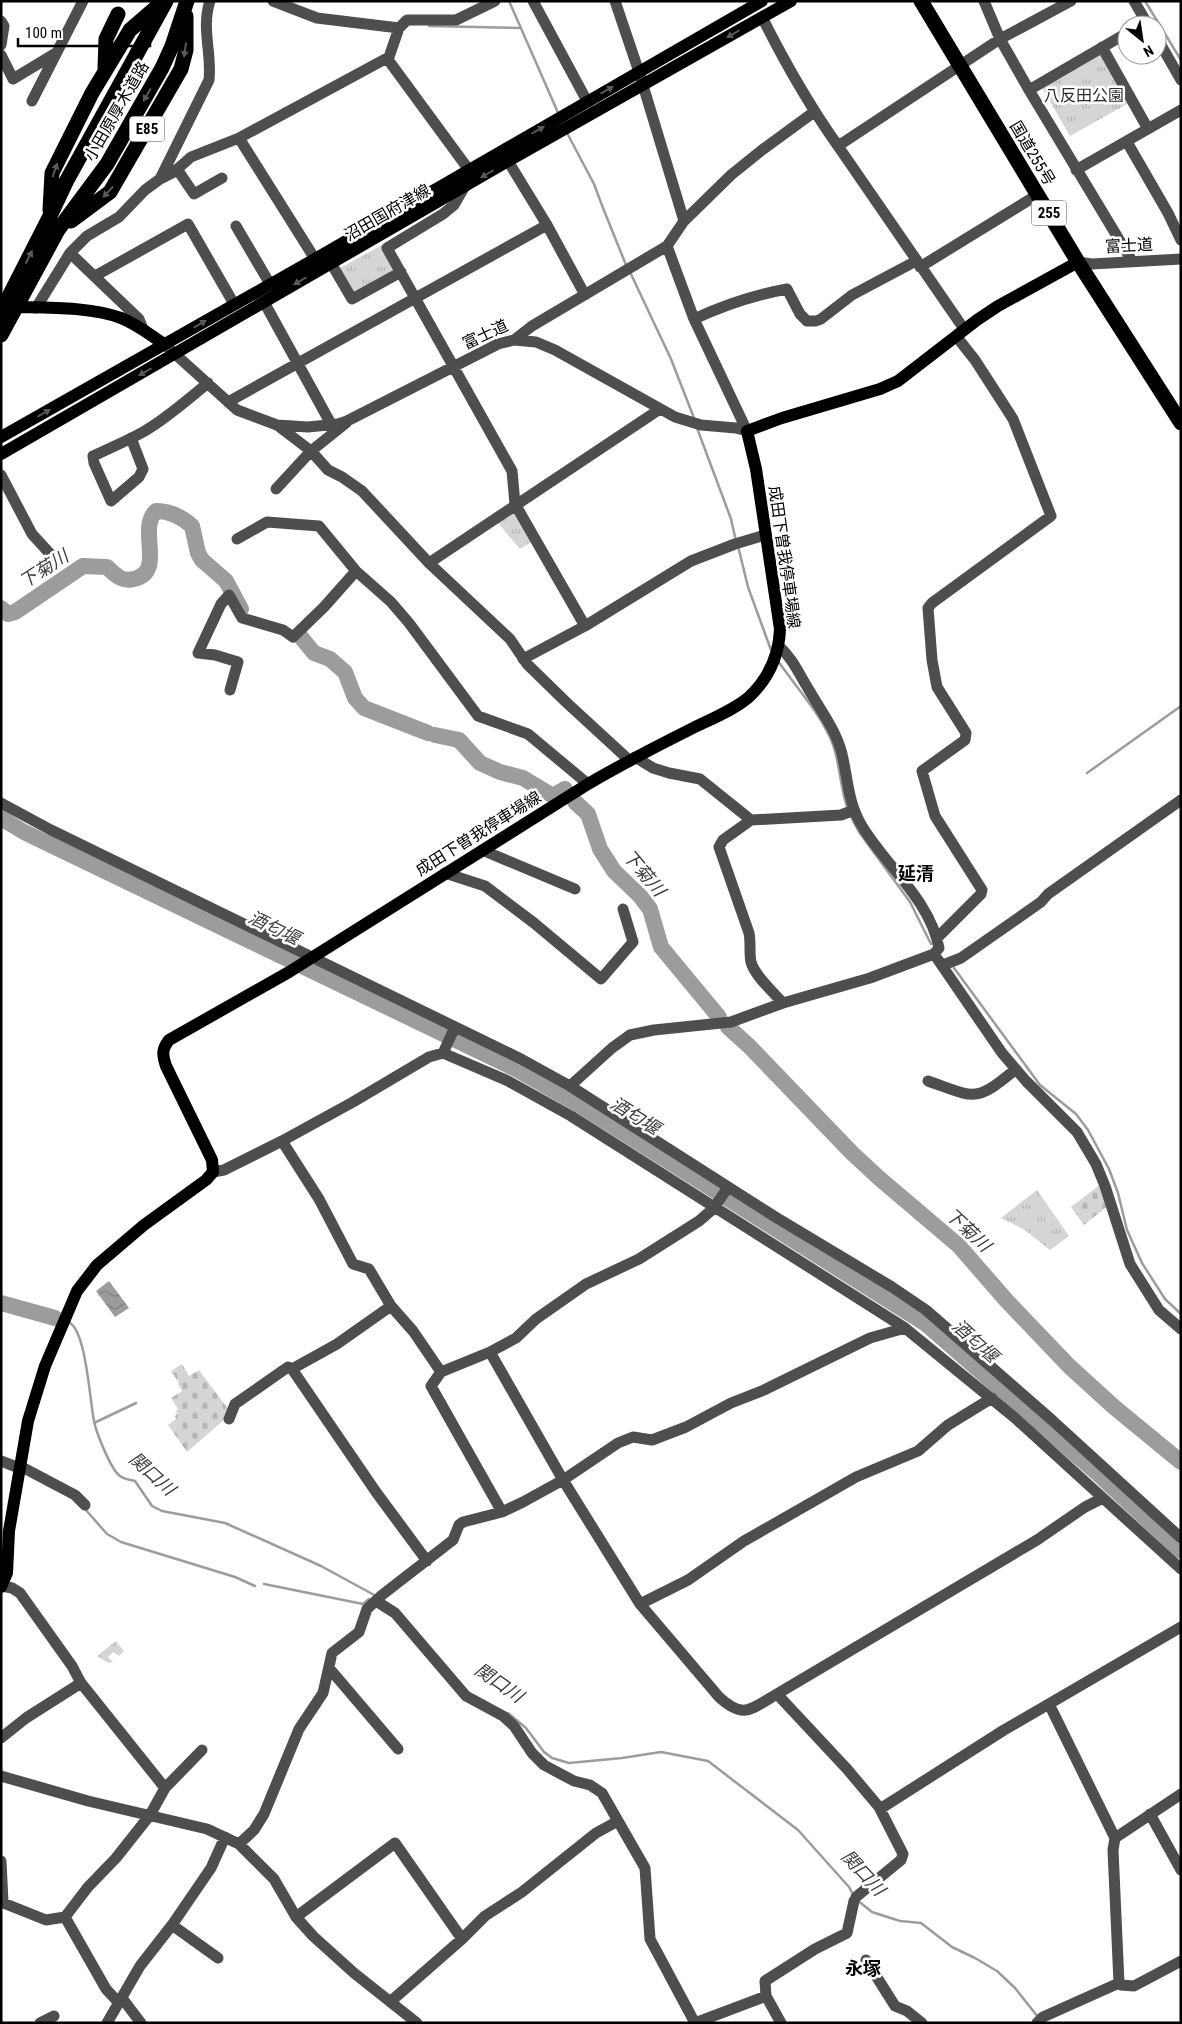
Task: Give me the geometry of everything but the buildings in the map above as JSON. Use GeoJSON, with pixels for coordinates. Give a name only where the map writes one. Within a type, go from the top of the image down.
{"type":"FeatureCollection","features":[{"type":"Feature","properties":{"kind":"highway","name":"小田原厚木道路"},"geometry":{"type":"LineString","coordinates":[[54,224],[52,173],[105,70],[130,30],[165,1]]}},
{"type":"Feature","properties":{"kind":"highway","name":"小田原厚木道路"},"geometry":{"type":"LineString","coordinates":[[1,312],[11,301],[54,224],[67,180],[165,1]]}},
{"type":"Feature","properties":{"kind":"highway","name":"国道255号"},"geometry":{"type":"LineString","coordinates":[[921,1],[1078,262],[1181,423]]}},
{"type":"Feature","properties":{"kind":"highway","name":"小田原厚木道路"},"geometry":{"type":"LineString","coordinates":[[54,224],[110,192],[181,69],[186,50],[187,2]]}},
{"type":"Feature","properties":{"kind":"highway"},"geometry":{"type":"LineString","coordinates":[[105,70],[106,38],[118,14]]}},
{"type":"Feature","properties":{"kind":"highway","name":"小田原厚木道路"},"geometry":{"type":"LineString","coordinates":[[1,336],[11,301]]}},
{"type":"Feature","properties":{"kind":"main road","name":"沼田国府津線"},"geometry":{"type":"LineString","coordinates":[[1,437],[639,72],[749,5],[762,1]]}},
{"type":"Feature","properties":{"kind":"main road","name":"沼田国府津線"},"geometry":{"type":"LineString","coordinates":[[1,454],[508,161],[566,130],[790,1]]}},
{"type":"Feature","properties":{"kind":"main road"},"geometry":{"type":"LineString","coordinates":[[747,431],[782,418],[880,390],[908,374],[960,332],[998,306],[1078,262]]}},
{"type":"Feature","properties":{"kind":"main road"},"geometry":{"type":"LineString","coordinates":[[11,301],[36,308],[97,312],[121,318],[143,329],[164,344]]}},
{"type":"Feature","properties":{"kind":"main road","name":"成田下曽我停車場線"},"geometry":{"type":"LineString","coordinates":[[213,1172],[212,1160],[162,1055],[163,1048],[169,1040],[288,972],[632,758],[748,698],[768,674],[774,663],[779,646],[780,629],[756,469],[747,431]]}},
{"type":"Feature","properties":{"kind":"main road"},"geometry":{"type":"LineString","coordinates":[[2,1587],[7,1573],[5,1530],[28,1421],[45,1366],[76,1291],[97,1265],[144,1225],[206,1180],[213,1172]]}},
{"type":"Feature","properties":{"kind":"street"},"geometry":{"type":"LineString","coordinates":[[32,101],[83,1]]}},
{"type":"Feature","properties":{"kind":"street"},"geometry":{"type":"LineString","coordinates":[[160,178],[209,80],[210,70],[206,28],[210,1]]}},
{"type":"Feature","properties":{"kind":"street"},"geometry":{"type":"LineString","coordinates":[[273,1],[317,18],[403,24],[456,20],[495,1]]}},
{"type":"Feature","properties":{"kind":"street"},"geometry":{"type":"LineString","coordinates":[[533,1],[587,101]]}},
{"type":"Feature","properties":{"kind":"street"},"geometry":{"type":"LineString","coordinates":[[615,1],[639,72],[684,221]]}},
{"type":"Feature","properties":{"kind":"street"},"geometry":{"type":"LineString","coordinates":[[984,1],[1000,39],[1029,90],[1132,261]]}},
{"type":"Feature","properties":{"kind":"street"},"geometry":{"type":"LineString","coordinates":[[838,146],[1000,39],[1071,1]]}},
{"type":"Feature","properties":{"kind":"street"},"geometry":{"type":"LineString","coordinates":[[1134,1],[1141,15]]}},
{"type":"Feature","properties":{"kind":"street"},"geometry":{"type":"LineString","coordinates":[[762,18],[792,77],[918,264],[1013,419],[1051,516],[932,603],[928,608],[932,660],[937,687],[966,733],[965,740],[922,771],[935,816],[982,890],[981,894],[937,938]]}},
{"type":"Feature","properties":{"kind":"street"},"geometry":{"type":"LineString","coordinates":[[1,22],[4,26],[1,45]]}},
{"type":"Feature","properties":{"kind":"street"},"geometry":{"type":"LineString","coordinates":[[403,24],[389,61],[469,170]]}},
{"type":"Feature","properties":{"kind":"street"},"geometry":{"type":"LineString","coordinates":[[1029,90],[1117,39]]}},
{"type":"Feature","properties":{"kind":"street"},"geometry":{"type":"LineString","coordinates":[[1102,47],[1148,129]]}},
{"type":"Feature","properties":{"kind":"street"},"geometry":{"type":"LineString","coordinates":[[1,55],[13,79],[57,52]]}},
{"type":"Feature","properties":{"kind":"street"},"geometry":{"type":"LineString","coordinates":[[1167,56],[1181,80]]}},
{"type":"Feature","properties":{"kind":"street"},"geometry":{"type":"LineString","coordinates":[[36,308],[70,253],[87,236],[119,217],[145,190],[160,178],[200,152],[239,138],[389,57]]}},
{"type":"Feature","properties":{"kind":"street"},"geometry":{"type":"LineString","coordinates":[[1076,170],[1181,110]]}},
{"type":"Feature","properties":{"kind":"street"},"geometry":{"type":"LineString","coordinates":[[747,431],[694,319],[667,246],[684,221],[726,180],[762,150],[814,112]]}},
{"type":"Feature","properties":{"kind":"street"},"geometry":{"type":"LineString","coordinates":[[239,138],[315,259]]}},
{"type":"Feature","properties":{"kind":"street"},"geometry":{"type":"LineString","coordinates":[[1127,142],[1181,240]]}},
{"type":"Feature","properties":{"kind":"street"},"geometry":{"type":"LineString","coordinates":[[508,161],[547,225],[585,295]]}},
{"type":"Feature","properties":{"kind":"street"},"geometry":{"type":"LineString","coordinates":[[177,168],[194,194],[222,178]]}},
{"type":"Feature","properties":{"kind":"street"},"geometry":{"type":"LineString","coordinates":[[465,186],[454,205],[443,214],[388,248],[453,368],[512,471],[516,504],[585,626]]}},
{"type":"Feature","properties":{"kind":"street"},"geometry":{"type":"LineString","coordinates":[[694,319],[723,305],[787,289],[800,314],[807,321],[816,321],[834,310],[852,295],[918,264],[1037,194]]}},
{"type":"Feature","properties":{"kind":"street"},"geometry":{"type":"LineString","coordinates":[[96,276],[188,224],[234,304]]}},
{"type":"Feature","properties":{"kind":"street"},"geometry":{"type":"LineString","coordinates":[[228,402],[547,225]]}},
{"type":"Feature","properties":{"kind":"street"},"geometry":{"type":"LineString","coordinates":[[236,226],[270,284]]}},
{"type":"Feature","properties":{"kind":"street","name":"富士道"},"geometry":{"type":"LineString","coordinates":[[164,344],[237,410],[277,425],[308,427],[347,422],[498,344],[514,340],[532,326],[667,246]]}},
{"type":"Feature","properties":{"kind":"street"},"geometry":{"type":"LineString","coordinates":[[70,253],[139,319],[143,329]]}},
{"type":"Feature","properties":{"kind":"street","name":"富士道"},"geometry":{"type":"LineString","coordinates":[[1078,262],[1092,264],[1181,260]]}},
{"type":"Feature","properties":{"kind":"street"},"geometry":{"type":"LineString","coordinates":[[331,263],[352,299],[401,272]]}},
{"type":"Feature","properties":{"kind":"street"},"geometry":{"type":"LineString","coordinates":[[264,302],[331,424]]}},
{"type":"Feature","properties":{"kind":"street"},"geometry":{"type":"LineString","coordinates":[[514,340],[536,342],[555,350],[660,409],[696,424],[747,431]]}},
{"type":"Feature","properties":{"kind":"street"},"geometry":{"type":"LineString","coordinates":[[131,438],[143,469],[139,477],[111,501],[94,463],[93,456],[131,438],[173,412],[208,383]]}},
{"type":"Feature","properties":{"kind":"street"},"geometry":{"type":"LineString","coordinates":[[429,563],[660,409]]}},
{"type":"Feature","properties":{"kind":"street"},"geometry":{"type":"LineString","coordinates":[[276,489],[311,450],[347,422]]}},
{"type":"Feature","properties":{"kind":"street"},"geometry":{"type":"LineString","coordinates":[[277,425],[311,450],[328,470],[362,491],[429,563],[510,639],[523,659],[567,703],[632,758],[669,773],[700,779],[751,820]]}},
{"type":"Feature","properties":{"kind":"street"},"geometry":{"type":"LineString","coordinates":[[1,475],[32,534],[53,557]]}},
{"type":"Feature","properties":{"kind":"street"},"geometry":{"type":"LineString","coordinates":[[237,539],[267,522],[319,526],[356,571],[391,602],[409,623],[478,716],[528,734],[588,784]]}},
{"type":"Feature","properties":{"kind":"street"},"geometry":{"type":"LineString","coordinates":[[523,659],[585,626],[691,561],[737,543],[765,535]]}},
{"type":"Feature","properties":{"kind":"street"},"geometry":{"type":"LineString","coordinates":[[230,690],[238,662],[215,655],[198,653],[221,604],[229,595],[242,618],[283,630],[293,637],[324,607],[356,571]]}},
{"type":"Feature","properties":{"kind":"street"},"geometry":{"type":"LineString","coordinates":[[570,1086],[612,1048],[630,1035],[654,1030],[730,1022],[783,1003],[870,978],[934,954],[939,948],[937,938],[915,897],[850,812],[842,754],[834,730],[792,658],[779,646]]}},
{"type":"Feature","properties":{"kind":"street"},"geometry":{"type":"LineString","coordinates":[[943,965],[961,958],[1181,800]]}},
{"type":"Feature","properties":{"kind":"street"},"geometry":{"type":"LineString","coordinates":[[1,803],[50,830],[521,1059],[570,1086],[926,1310],[1053,1421],[1181,1538]]}},
{"type":"Feature","properties":{"kind":"street"},"geometry":{"type":"LineString","coordinates":[[783,1003],[754,970],[751,961],[749,933],[719,847],[723,840],[751,820],[841,815],[850,812]]}},
{"type":"Feature","properties":{"kind":"street"},"geometry":{"type":"LineString","coordinates":[[482,850],[575,889]]}},
{"type":"Feature","properties":{"kind":"street"},"geometry":{"type":"LineString","coordinates":[[445,873],[485,886],[534,923],[601,979],[633,942],[623,909]]}},
{"type":"Feature","properties":{"kind":"street"},"geometry":{"type":"LineString","coordinates":[[934,954],[1002,1053],[1080,1138],[1096,1164],[1105,1186],[1130,1264],[1159,1310],[1181,1329]]}},
{"type":"Feature","properties":{"kind":"street"},"geometry":{"type":"LineString","coordinates":[[213,1172],[224,1170],[282,1141],[445,1049],[455,1027]]}},
{"type":"Feature","properties":{"kind":"street"},"geometry":{"type":"LineString","coordinates":[[445,1049],[571,1116],[905,1328],[992,1398],[1181,1569]]}},
{"type":"Feature","properties":{"kind":"street"},"geometry":{"type":"LineString","coordinates":[[928,1082],[963,1094],[977,1095],[988,1091],[1016,1069]]}},
{"type":"Feature","properties":{"kind":"street"},"geometry":{"type":"LineString","coordinates":[[282,1141],[319,1199],[353,1264],[369,1270],[391,1306],[414,1331],[441,1372]]}},
{"type":"Feature","properties":{"kind":"street"},"geometry":{"type":"LineString","coordinates":[[502,1512],[431,1386],[441,1372],[490,1352],[516,1338],[536,1319],[586,1284],[639,1259],[699,1222],[714,1208],[728,1187]]}},
{"type":"Feature","properties":{"kind":"street"},"geometry":{"type":"LineString","coordinates":[[229,1418],[235,1404],[288,1367],[292,1369],[337,1344],[391,1306]]}},
{"type":"Feature","properties":{"kind":"street"},"geometry":{"type":"LineString","coordinates":[[239,1844],[254,1830],[264,1814],[299,1729],[323,1693],[332,1653],[359,1632],[367,1609],[453,1540],[459,1525],[470,1518],[502,1512],[563,1480],[618,1443],[633,1437],[652,1440],[686,1427],[731,1403],[764,1390],[870,1338],[905,1328]]}},
{"type":"Feature","properties":{"kind":"street"},"geometry":{"type":"LineString","coordinates":[[490,1352],[563,1480],[640,1604],[720,1697],[734,1710],[750,1710],[1037,1540],[1103,1498]]}},
{"type":"Feature","properties":{"kind":"street"},"geometry":{"type":"LineString","coordinates":[[292,1369],[376,1492],[427,1561]]}},
{"type":"Feature","properties":{"kind":"street"},"geometry":{"type":"LineString","coordinates":[[640,1604],[688,1580],[744,1541],[856,1477],[918,1451],[948,1425],[992,1398]]}},
{"type":"Feature","properties":{"kind":"street"},"geometry":{"type":"LineString","coordinates":[[1,1461],[19,1467],[75,1495],[85,1505]]}},
{"type":"Feature","properties":{"kind":"street"},"geometry":{"type":"LineString","coordinates":[[2,1587],[12,1588],[20,1593],[72,1666],[81,1683],[165,1788]]}},
{"type":"Feature","properties":{"kind":"street"},"geometry":{"type":"LineString","coordinates":[[379,1598],[395,1613],[466,1696],[503,1716],[514,1726],[532,1753],[544,1765],[574,1782],[590,1785],[602,1793],[645,1868],[650,1939],[695,2023],[766,1996]]}},
{"type":"Feature","properties":{"kind":"street"},"geometry":{"type":"LineString","coordinates":[[880,1809],[1004,1730],[1181,1627]]}},
{"type":"Feature","properties":{"kind":"street"},"geometry":{"type":"LineString","coordinates":[[329,1668],[398,1749]]}},
{"type":"Feature","properties":{"kind":"street"},"geometry":{"type":"LineString","coordinates":[[1,1738],[26,1718],[81,1683]]}},
{"type":"Feature","properties":{"kind":"street"},"geometry":{"type":"LineString","coordinates":[[777,1694],[880,1809],[902,1854],[901,1860],[855,1899],[847,1933],[815,1949],[765,1981],[766,1996],[781,2023]]}},
{"type":"Feature","properties":{"kind":"street"},"geometry":{"type":"LineString","coordinates":[[1049,1704],[1115,1838],[1113,1850],[1119,1982],[1122,1986],[1134,1986],[1181,1961]]}},
{"type":"Feature","properties":{"kind":"street"},"geometry":{"type":"LineString","coordinates":[[1,1861],[2,1902],[46,1920],[64,1917],[88,1886],[116,1858],[150,1816],[165,1788],[202,1750]]}},
{"type":"Feature","properties":{"kind":"street"},"geometry":{"type":"LineString","coordinates":[[1,1776],[206,1829],[239,1844],[274,1879],[296,1918],[354,1973],[417,2023]]}},
{"type":"Feature","properties":{"kind":"street"},"geometry":{"type":"LineString","coordinates":[[1115,1838],[1181,1794]]}},
{"type":"Feature","properties":{"kind":"street"},"geometry":{"type":"LineString","coordinates":[[1150,1814],[1181,1870]]}},
{"type":"Feature","properties":{"kind":"street"},"geometry":{"type":"LineString","coordinates":[[390,2002],[462,1939],[485,1916],[522,1892],[596,1833],[618,1821]]}},
{"type":"Feature","properties":{"kind":"street"},"geometry":{"type":"LineString","coordinates":[[107,2023],[140,1966],[172,1925],[211,1868],[225,1837]]}},
{"type":"Feature","properties":{"kind":"street"},"geometry":{"type":"LineString","coordinates":[[296,1918],[395,1843],[462,1939]]}},
{"type":"Feature","properties":{"kind":"street"},"geometry":{"type":"LineString","coordinates":[[64,1917],[106,1989],[121,2000],[141,2023]]}},
{"type":"Feature","properties":{"kind":"street"},"geometry":{"type":"LineString","coordinates":[[172,1925],[218,1958]]}},
{"type":"Feature","properties":{"kind":"street"},"geometry":{"type":"LineString","coordinates":[[866,1960],[894,2006],[907,2011],[922,2023]]}},
{"type":"Feature","properties":{"kind":"street"},"geometry":{"type":"LineString","coordinates":[[1040,2020],[1119,1982]]}},
{"type":"Feature","properties":{"kind":"street"},"geometry":{"type":"LineString","coordinates":[[40,2023],[54,2016]]}},
{"type":"Feature","properties":{"kind":"green space","name":"八反田公園"},"geometry":{"type":"Polygon","coordinates":[[[1099,51],[1129,103],[1070,136],[1041,86],[1099,51]]]}},
{"type":"Feature","properties":{"kind":"green space"},"geometry":{"type":"Polygon","coordinates":[[[382,245],[397,271],[353,295],[338,269],[382,245]]]}},
{"type":"Feature","properties":{"kind":"green space"},"geometry":{"type":"Polygon","coordinates":[[[514,510],[533,541],[520,549],[497,522],[514,510]]]}},
{"type":"Feature","properties":{"kind":"green space"},"geometry":{"type":"Polygon","coordinates":[[[1101,1184],[1109,1205],[1084,1225],[1071,1207],[1101,1184]]]}},
{"type":"Feature","properties":{"kind":"green space"},"geometry":{"type":"Polygon","coordinates":[[[1037,1190],[1069,1236],[1050,1250],[1025,1230],[1001,1218],[1037,1190]]]}},
{"type":"Feature","properties":{"kind":"green space"},"geometry":{"type":"Polygon","coordinates":[[[182,1364],[189,1376],[199,1370],[228,1409],[225,1419],[187,1452],[168,1425],[176,1419],[176,1411],[178,1409],[171,1398],[182,1391],[171,1371],[182,1364]]]}},
{"type":"Feature","properties":{"kind":"green space"},"geometry":{"type":"Polygon","coordinates":[[[116,1641],[124,1651],[119,1656],[113,1652],[108,1657],[113,1662],[108,1663],[97,1656],[116,1641]]]}},
{"type":"Feature","properties":{"kind":"water"},"geometry":{"type":"Polygon","coordinates":[[[109,1281],[129,1308],[115,1317],[96,1291],[109,1281]]]}},
{"type":"Feature","properties":{"kind":"waterway"},"geometry":{"type":"LineString","coordinates":[[509,1],[559,115]]}},
{"type":"Feature","properties":{"kind":"waterway"},"geometry":{"type":"LineString","coordinates":[[1145,1],[1181,60]]}},
{"type":"Feature","properties":{"kind":"waterway"},"geometry":{"type":"LineString","coordinates":[[429,26],[520,28]]}},
{"type":"Feature","properties":{"kind":"waterway"},"geometry":{"type":"LineString","coordinates":[[566,131],[594,184],[626,265]]}},
{"type":"Feature","properties":{"kind":"waterway"},"geometry":{"type":"LineString","coordinates":[[630,272],[671,359],[694,418]]}},
{"type":"Feature","properties":{"kind":"waterway"},"geometry":{"type":"LineString","coordinates":[[697,428],[731,519],[736,541]]}},
{"type":"Feature","properties":{"kind":"waterway","name":"下菊川"},"geometry":{"type":"LineString","coordinates":[[1,608],[8,614],[15,612],[83,566],[107,567],[116,575],[126,580],[143,575],[148,568],[150,559],[149,528],[151,519],[156,511],[175,515],[192,526],[198,553],[202,560],[226,581],[241,609]]}},
{"type":"Feature","properties":{"kind":"waterway"},"geometry":{"type":"LineString","coordinates":[[738,546],[748,587],[771,650]]}},
{"type":"Feature","properties":{"kind":"waterway","name":"下菊川"},"geometry":{"type":"LineString","coordinates":[[300,636],[314,653],[330,659],[345,672],[355,698],[364,708],[428,733]]}},
{"type":"Feature","properties":{"kind":"waterway"},"geometry":{"type":"LineString","coordinates":[[778,661],[827,731],[835,750],[848,810]]}},
{"type":"Feature","properties":{"kind":"waterway"},"geometry":{"type":"LineString","coordinates":[[1087,773],[1181,706]]}},
{"type":"Feature","properties":{"kind":"waterway","name":"下菊川"},"geometry":{"type":"LineString","coordinates":[[435,735],[459,740],[480,763],[500,772],[523,778],[553,796],[565,789]]}},
{"type":"Feature","properties":{"kind":"waterway","name":"下菊川"},"geometry":{"type":"LineString","coordinates":[[575,802],[588,814],[600,849],[614,871],[640,896],[650,909],[661,947],[719,1017]]}},
{"type":"Feature","properties":{"kind":"waterway"},"geometry":{"type":"LineString","coordinates":[[850,815],[859,832],[910,902],[931,944]]}},
{"type":"Feature","properties":{"kind":"waterway","name":"酒匂堰"},"geometry":{"type":"LineString","coordinates":[[1,818],[24,832],[516,1069],[581,1106],[926,1324],[1097,1473],[1181,1551]]}},
{"type":"Feature","properties":{"kind":"waterway"},"geometry":{"type":"LineString","coordinates":[[954,968],[1040,1085],[1076,1114],[1088,1130],[1109,1169],[1118,1193],[1127,1230],[1142,1263],[1165,1299],[1181,1314]]}},
{"type":"Feature","properties":{"kind":"waterway","name":"下菊川"},"geometry":{"type":"LineString","coordinates":[[728,1027],[749,1046],[852,1153],[959,1246],[1006,1300],[1069,1366],[1114,1407],[1181,1462]]}},
{"type":"Feature","properties":{"kind":"waterway","name":"関口川"},"geometry":{"type":"LineString","coordinates":[[1,1303],[55,1318]]}},
{"type":"Feature","properties":{"kind":"waterway","name":"関口川"},"geometry":{"type":"LineString","coordinates":[[55,1318],[61,1320]]}},
{"type":"Feature","properties":{"kind":"waterway","name":"関口川"},"geometry":{"type":"LineString","coordinates":[[68,1322],[74,1327],[83,1351],[94,1421],[104,1450],[116,1472],[123,1478],[135,1481],[152,1506],[162,1511],[225,1523],[321,1566],[376,1596]]}},
{"type":"Feature","properties":{"kind":"waterway"},"geometry":{"type":"LineString","coordinates":[[94,1423],[136,1403]]}},
{"type":"Feature","properties":{"kind":"waterway"},"geometry":{"type":"LineString","coordinates":[[85,1509],[107,1534],[121,1542],[235,1577],[255,1586]]}},
{"type":"Feature","properties":{"kind":"waterway"},"geometry":{"type":"LineString","coordinates":[[264,1584],[363,1604],[369,1599]]}},
{"type":"Feature","properties":{"kind":"waterway","name":"関口川"},"geometry":{"type":"LineString","coordinates":[[508,1713],[526,1728],[544,1752],[552,1758],[569,1763],[661,1752],[708,1761],[798,1830],[849,1887],[854,1896]]}},
{"type":"Feature","properties":{"kind":"waterway","name":"関口川"},"geometry":{"type":"LineString","coordinates":[[857,1900],[872,1912],[900,1921],[921,1923],[952,1947],[997,1971],[1015,1988],[1038,2017]]}},
{"type":"Feature","properties":{"kind":"district","name":"延清"},"geometry":{"type":"Point","coordinates":[916,874]}},
{"type":"Feature","properties":{"kind":"district","name":"永塚"},"geometry":{"type":"Point","coordinates":[863,1969]}}]}
